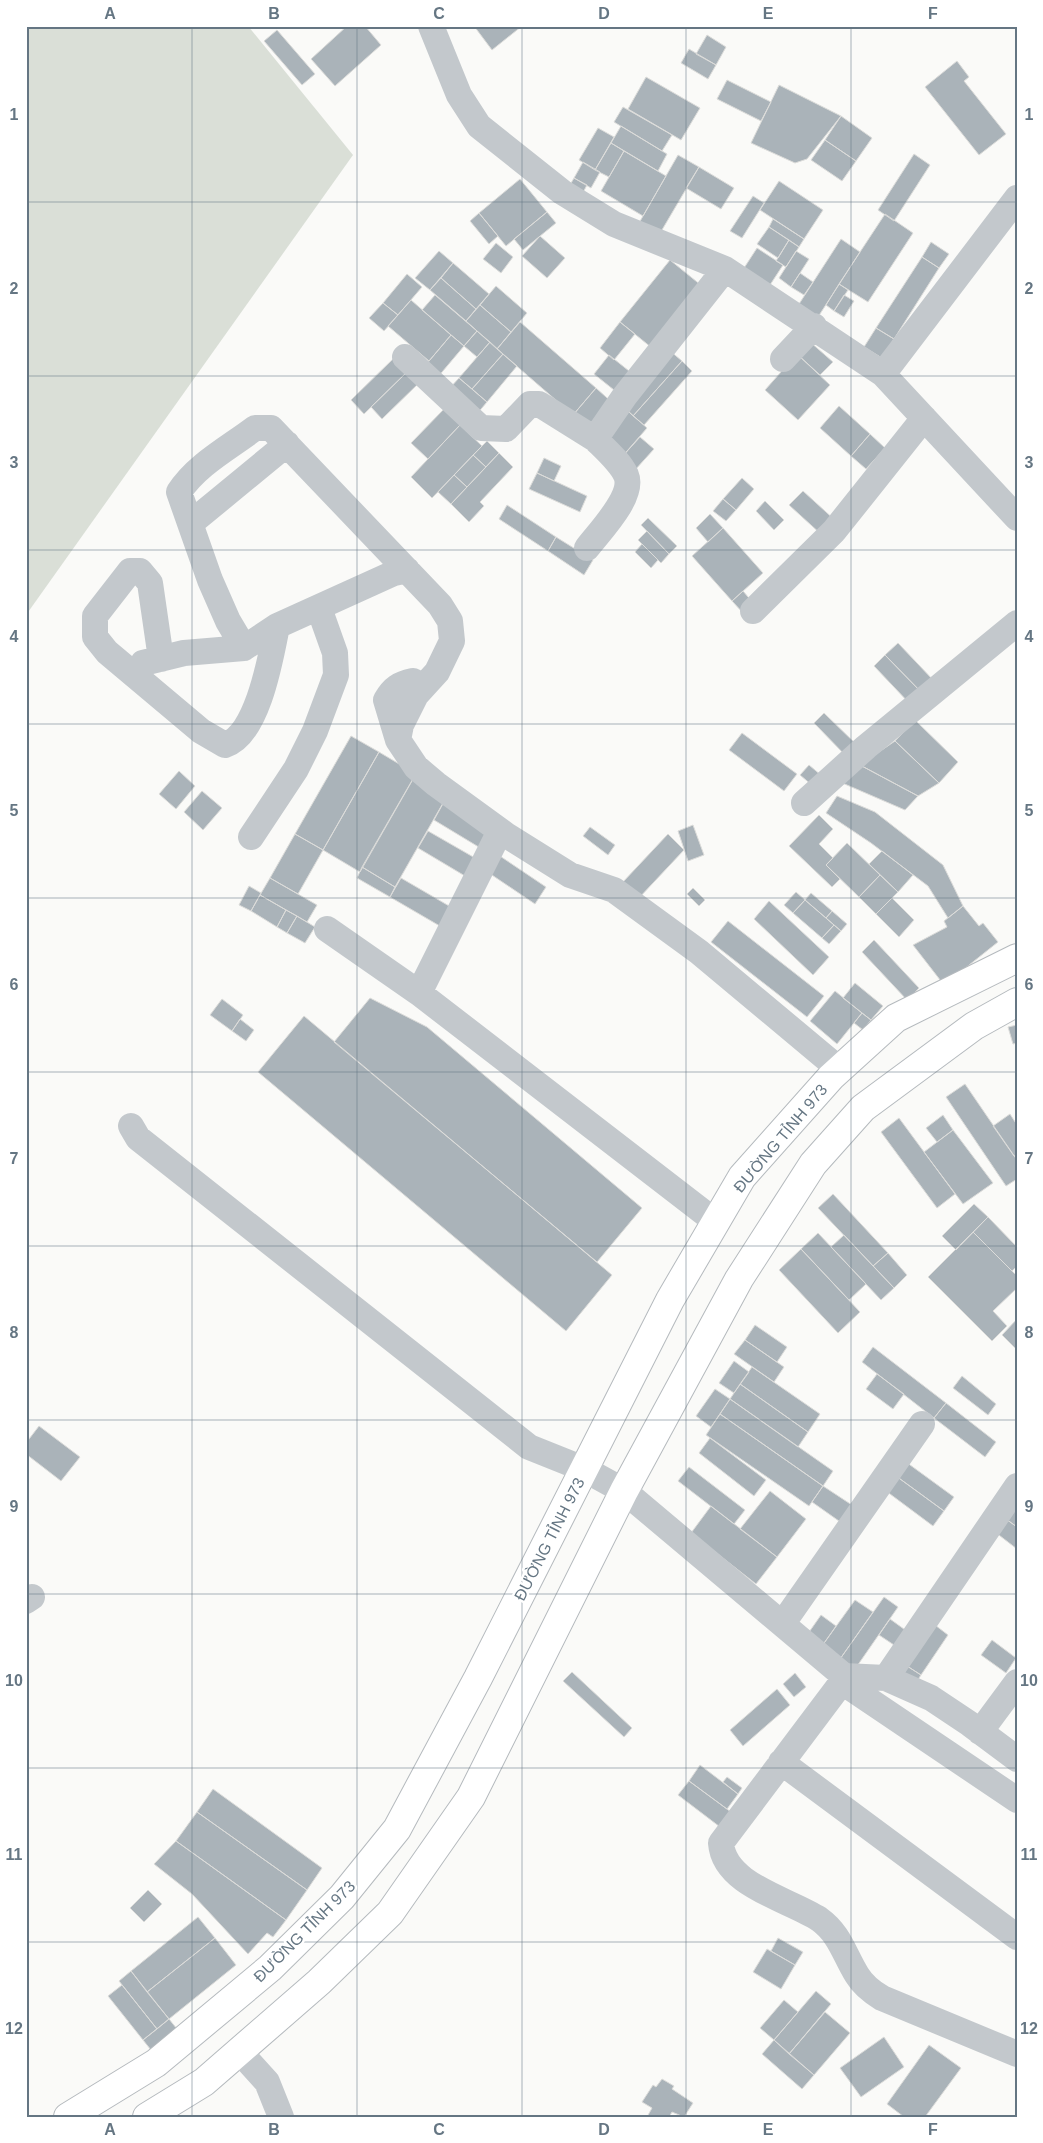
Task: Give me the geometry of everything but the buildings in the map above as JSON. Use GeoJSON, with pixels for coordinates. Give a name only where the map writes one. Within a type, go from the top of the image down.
{"type":"FeatureCollection","features":[{"type":"Feature","properties":{"kind":"main road","name":"ĐƯỜNG TỈNH 973"},"geometry":{"type":"LineString","coordinates":[[68,2117],[156,2063],[270,1968],[342,1897],[397,1829],[478,1678],[670,1300],[742,1177],[839,1069],[896,1018],[1017,958]]}},
{"type":"Feature","properties":{"kind":"main road"},"geometry":{"type":"LineString","coordinates":[[148,2117],[204,2082],[318,1982],[390,1913],[471,1797],[624,1491],[739,1279],[813,1164],[863,1108],[974,1026],[1017,1002]]}},
{"type":"Feature","properties":{"kind":"street"},"geometry":{"type":"LineString","coordinates":[[431,26],[459,96],[479,126],[562,192],[614,224],[725,269],[814,326],[882,374],[1017,518]]}},
{"type":"Feature","properties":{"kind":"street"},"geometry":{"type":"LineString","coordinates":[[882,374],[1017,198]]}},
{"type":"Feature","properties":{"kind":"street"},"geometry":{"type":"LineString","coordinates":[[595,439],[624,397],[725,269]]}},
{"type":"Feature","properties":{"kind":"street"},"geometry":{"type":"LineString","coordinates":[[783,359],[814,326]]}},
{"type":"Feature","properties":{"kind":"street"},"geometry":{"type":"LineString","coordinates":[[406,357],[481,428],[506,429],[530,404],[534,403],[539,404],[595,439],[626,475],[628,486],[622,503],[587,548]]}},
{"type":"Feature","properties":{"kind":"street"},"geometry":{"type":"LineString","coordinates":[[753,611],[834,531],[924,418]]}},
{"type":"Feature","properties":{"kind":"street"},"geometry":{"type":"LineString","coordinates":[[244,648],[228,621],[210,580],[179,492],[184,484],[209,462],[255,428],[271,428],[440,605],[450,622],[452,641],[437,672],[416,695],[412,681],[398,684],[386,700],[398,740],[416,767],[436,784],[506,835],[570,875],[614,890],[699,952],[839,1069]]}},
{"type":"Feature","properties":{"kind":"street"},"geometry":{"type":"LineString","coordinates":[[191,523],[287,444]]}},
{"type":"Feature","properties":{"kind":"street"},"geometry":{"type":"LineString","coordinates":[[126,668],[184,653],[244,648],[276,626],[394,573],[407,570]]}},
{"type":"Feature","properties":{"kind":"street"},"geometry":{"type":"LineString","coordinates":[[161,659],[150,583],[140,571],[130,571],[95,616],[95,637],[107,652],[201,731],[225,745],[234,742],[246,726],[262,691],[276,626]]}},
{"type":"Feature","properties":{"kind":"street"},"geometry":{"type":"LineString","coordinates":[[251,837],[296,769],[315,731],[336,675],[335,653],[319,608]]}},
{"type":"Feature","properties":{"kind":"street"},"geometry":{"type":"LineString","coordinates":[[804,803],[866,747],[1017,623]]}},
{"type":"Feature","properties":{"kind":"street"},"geometry":{"type":"LineString","coordinates":[[419,993],[498,835]]}},
{"type":"Feature","properties":{"kind":"street"},"geometry":{"type":"LineString","coordinates":[[328,929],[419,993],[716,1222]]}},
{"type":"Feature","properties":{"kind":"street"},"geometry":{"type":"LineString","coordinates":[[131,1126],[138,1138],[530,1447],[584,1469],[624,1491],[782,1624],[843,1679],[1017,1800]]}},
{"type":"Feature","properties":{"kind":"street"},"geometry":{"type":"LineString","coordinates":[[782,1624],[922,1424]]}},
{"type":"Feature","properties":{"kind":"street"},"geometry":{"type":"LineString","coordinates":[[886,1678],[1017,1486]]}},
{"type":"Feature","properties":{"kind":"street"},"geometry":{"type":"LineString","coordinates":[[843,1679],[886,1678],[931,1698],[1017,1759]]}},
{"type":"Feature","properties":{"kind":"street"},"geometry":{"type":"LineString","coordinates":[[843,1679],[721,1843],[722,1855],[732,1868],[750,1884],[828,1926],[839,1938],[857,1976],[868,1989],[882,1998],[1017,2054]]}},
{"type":"Feature","properties":{"kind":"street"},"geometry":{"type":"LineString","coordinates":[[980,1732],[1017,1682]]}},
{"type":"Feature","properties":{"kind":"street"},"geometry":{"type":"LineString","coordinates":[[781,1762],[1017,1936]]}},
{"type":"Feature","properties":{"kind":"street"},"geometry":{"type":"LineString","coordinates":[[239,2051],[267,2082],[281,2117]]}},
{"type":"Feature","properties":{"kind":"shaded area"},"geometry":{"type":"Polygon","coordinates":[[[26,26],[248,26],[353,155],[26,615],[26,26]]]}}]}
